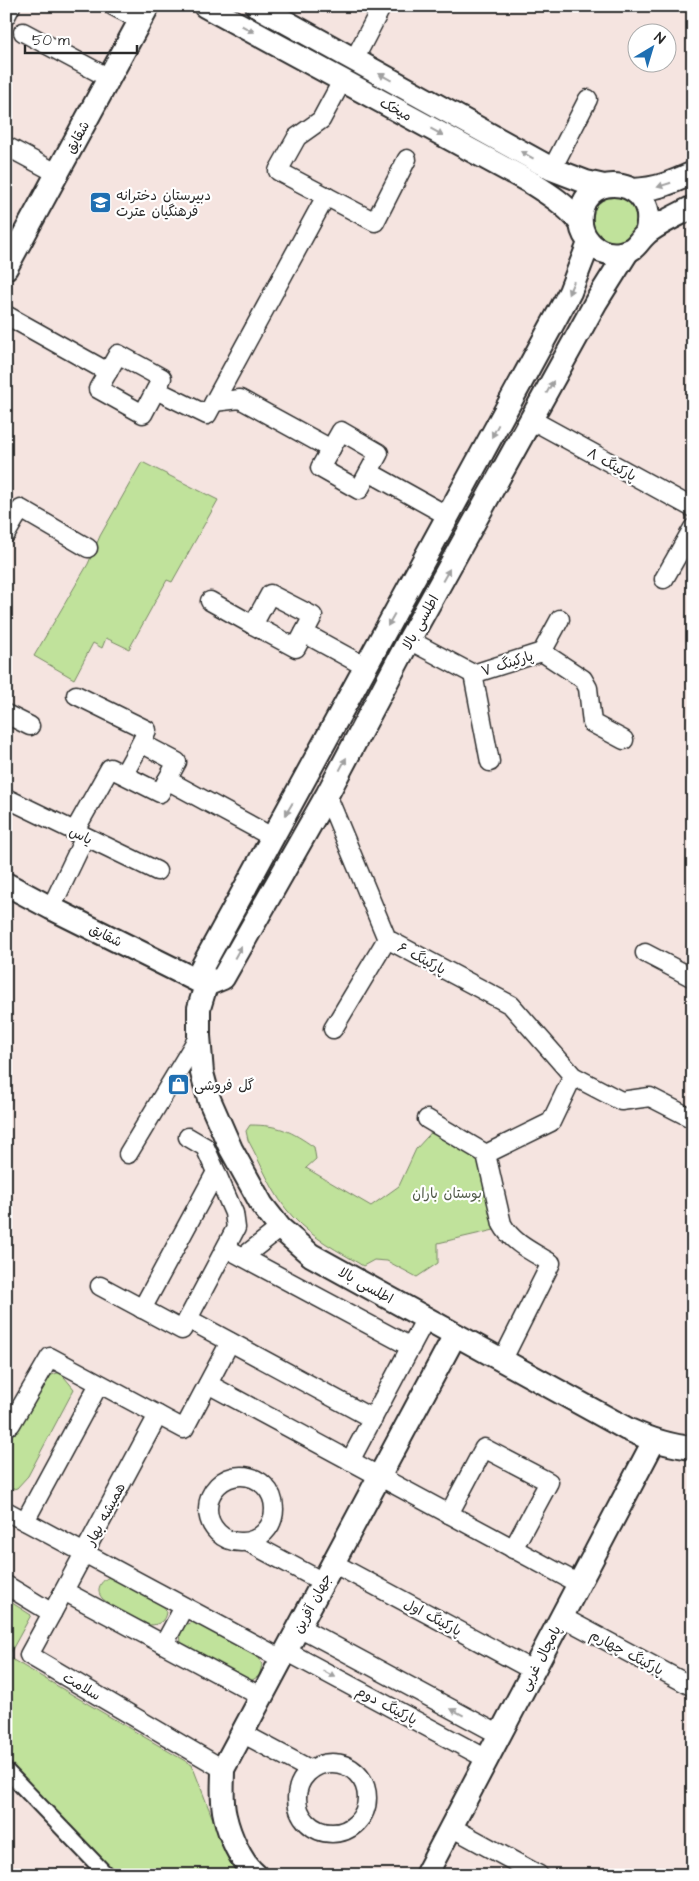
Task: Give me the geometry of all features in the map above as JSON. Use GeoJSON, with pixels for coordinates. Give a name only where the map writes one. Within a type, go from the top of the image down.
{"type":"FeatureCollection","features":[{"type":"Feature","properties":{"kind":"street"},"geometry":{"type":"LineString","coordinates":[[6,16],[11,6]]}},
{"type":"Feature","properties":{"kind":"street"},"geometry":{"type":"LineString","coordinates":[[113,6],[144,13]]}},
{"type":"Feature","properties":{"kind":"street","name":"میخک"},"geometry":{"type":"LineString","coordinates":[[205,6],[554,197],[570,210],[580,222]]}},
{"type":"Feature","properties":{"kind":"street"},"geometry":{"type":"LineString","coordinates":[[382,6],[321,120],[297,137],[278,171],[375,222],[407,159]]}},
{"type":"Feature","properties":{"kind":"street","name":"میخک"},"geometry":{"type":"LineString","coordinates":[[268,9],[354,60],[552,169],[586,182],[604,186]]}},
{"type":"Feature","properties":{"kind":"street","name":"شقایق"},"geometry":{"type":"LineString","coordinates":[[6,268],[144,13]]}},
{"type":"Feature","properties":{"kind":"street"},"geometry":{"type":"LineString","coordinates":[[23,32],[109,78]]}},
{"type":"Feature","properties":{"kind":"street"},"geometry":{"type":"LineString","coordinates":[[552,169],[588,99]]}},
{"type":"Feature","properties":{"kind":"street"},"geometry":{"type":"LineString","coordinates":[[6,146],[49,169]]}},
{"type":"Feature","properties":{"kind":"street"},"geometry":{"type":"LineString","coordinates":[[633,190],[652,189],[669,184],[693,173]]}},
{"type":"Feature","properties":{"kind":"street"},"geometry":{"type":"LineString","coordinates":[[604,186],[624,186],[633,190],[646,204],[649,214],[646,234],[636,247],[618,254],[607,253],[589,243],[581,229],[581,210],[586,199],[594,191],[604,186]]}},
{"type":"Feature","properties":{"kind":"street"},"geometry":{"type":"LineString","coordinates":[[156,390],[207,415],[326,196]]}},
{"type":"Feature","properties":{"kind":"street"},"geometry":{"type":"LineString","coordinates":[[646,234],[693,207]]}},
{"type":"Feature","properties":{"kind":"street","name":"اطلسی بالا"},"geometry":{"type":"LineString","coordinates":[[589,243],[570,292],[202,967],[206,985],[199,1008],[198,1036],[202,1073],[209,1099],[231,1148],[262,1205],[280,1228],[311,1255],[627,1429],[654,1441],[693,1448]]}},
{"type":"Feature","properties":{"kind":"street","name":"اطلسی بالا"},"geometry":{"type":"LineString","coordinates":[[206,985],[223,978],[326,795],[409,640],[596,302],[628,251]]}},
{"type":"Feature","properties":{"kind":"street"},"geometry":{"type":"LineString","coordinates":[[6,315],[108,372]]}},
{"type":"Feature","properties":{"kind":"street"},"geometry":{"type":"LineString","coordinates":[[118,354],[162,378],[156,390],[143,414],[98,389],[118,354]]}},
{"type":"Feature","properties":{"kind":"street"},"geometry":{"type":"LineString","coordinates":[[214,402],[240,399],[331,449]]}},
{"type":"Feature","properties":{"kind":"street","name":"پارکینگ ۸"},"geometry":{"type":"LineString","coordinates":[[532,420],[693,508]]}},
{"type":"Feature","properties":{"kind":"street"},"geometry":{"type":"LineString","coordinates":[[341,431],[380,453],[359,490],[320,468],[331,449],[341,431]]}},
{"type":"Feature","properties":{"kind":"street"},"geometry":{"type":"LineString","coordinates":[[369,472],[448,516]]}},
{"type":"Feature","properties":{"kind":"street"},"geometry":{"type":"LineString","coordinates":[[6,534],[11,515],[21,510],[88,548]]}},
{"type":"Feature","properties":{"kind":"street"},"geometry":{"type":"LineString","coordinates":[[664,579],[693,528]]}},
{"type":"Feature","properties":{"kind":"street"},"geometry":{"type":"LineString","coordinates":[[210,601],[253,625],[296,648],[312,616],[270,594],[253,625]]}},
{"type":"Feature","properties":{"kind":"street"},"geometry":{"type":"LineString","coordinates":[[542,652],[560,619]]}},
{"type":"Feature","properties":{"kind":"street"},"geometry":{"type":"LineString","coordinates":[[304,633],[366,666]]}},
{"type":"Feature","properties":{"kind":"street","name":"پارکینگ ۷"},"geometry":{"type":"LineString","coordinates":[[409,640],[473,674],[542,652],[583,679],[588,688],[592,723],[624,740]]}},
{"type":"Feature","properties":{"kind":"street"},"geometry":{"type":"LineString","coordinates":[[473,674],[490,762]]}},
{"type":"Feature","properties":{"kind":"street"},"geometry":{"type":"LineString","coordinates":[[76,695],[147,730],[124,774]]}},
{"type":"Feature","properties":{"kind":"street"},"geometry":{"type":"LineString","coordinates":[[6,714],[30,726]]}},
{"type":"Feature","properties":{"kind":"street"},"geometry":{"type":"LineString","coordinates":[[51,908],[80,834],[110,768],[160,793],[177,762],[141,743]]}},
{"type":"Feature","properties":{"kind":"street"},"geometry":{"type":"LineString","coordinates":[[167,780],[272,837]]}},
{"type":"Feature","properties":{"kind":"street"},"geometry":{"type":"LineString","coordinates":[[304,782],[326,795]]}},
{"type":"Feature","properties":{"kind":"street","name":"پارکینگ ۶"},"geometry":{"type":"LineString","coordinates":[[326,795],[387,939],[511,1005],[573,1076]]}},
{"type":"Feature","properties":{"kind":"street","name":"یاس"},"geometry":{"type":"LineString","coordinates":[[6,798],[156,871]]}},
{"type":"Feature","properties":{"kind":"street","name":"شقایق"},"geometry":{"type":"LineString","coordinates":[[6,884],[206,985]]}},
{"type":"Feature","properties":{"kind":"street"},"geometry":{"type":"LineString","coordinates":[[333,1029],[387,939]]}},
{"type":"Feature","properties":{"kind":"street"},"geometry":{"type":"LineString","coordinates":[[645,953],[693,978]]}},
{"type":"Feature","properties":{"kind":"street"},"geometry":{"type":"LineString","coordinates":[[128,1154],[198,1036]]}},
{"type":"Feature","properties":{"kind":"street"},"geometry":{"type":"LineString","coordinates":[[486,1154],[551,1122],[573,1076],[621,1101],[650,1097],[693,1119]]}},
{"type":"Feature","properties":{"kind":"street"},"geometry":{"type":"LineString","coordinates":[[427,1119],[486,1154],[502,1224],[507,1233],[513,1240],[551,1263],[502,1361]]}},
{"type":"Feature","properties":{"kind":"street"},"geometry":{"type":"LineString","coordinates":[[100,1286],[182,1330],[236,1228],[234,1213],[205,1148],[188,1137]]}},
{"type":"Feature","properties":{"kind":"street"},"geometry":{"type":"LineString","coordinates":[[142,1309],[216,1172]]}},
{"type":"Feature","properties":{"kind":"street"},"geometry":{"type":"LineString","coordinates":[[243,1257],[280,1228]]}},
{"type":"Feature","properties":{"kind":"street"},"geometry":{"type":"LineString","coordinates":[[226,1248],[411,1347]]}},
{"type":"Feature","properties":{"kind":"street"},"geometry":{"type":"LineString","coordinates":[[350,1461],[426,1318]]}},
{"type":"Feature","properties":{"kind":"street"},"geometry":{"type":"LineString","coordinates":[[188,1319],[373,1419]]}},
{"type":"Feature","properties":{"kind":"street","name":"جهان آفرین"},"geometry":{"type":"LineString","coordinates":[[256,1875],[242,1859],[225,1816],[222,1796],[223,1769],[455,1335]]}},
{"type":"Feature","properties":{"kind":"street"},"geometry":{"type":"LineString","coordinates":[[6,1424],[11,1424],[50,1357],[184,1429],[230,1342]]}},
{"type":"Feature","properties":{"kind":"street"},"geometry":{"type":"LineString","coordinates":[[25,1521],[99,1384]]}},
{"type":"Feature","properties":{"kind":"street"},"geometry":{"type":"LineString","coordinates":[[208,1384],[579,1584]]}},
{"type":"Feature","properties":{"kind":"street","name":"همیشه بهار"},"geometry":{"type":"LineString","coordinates":[[52,1613],[158,1415]]}},
{"type":"Feature","properties":{"kind":"street","name":"پامچال غربی"},"geometry":{"type":"LineString","coordinates":[[426,1875],[654,1441]]}},
{"type":"Feature","properties":{"kind":"street"},"geometry":{"type":"LineString","coordinates":[[449,1514],[484,1448],[549,1482],[513,1549]]}},
{"type":"Feature","properties":{"kind":"street","name":"پارکینگ دوم"},"geometry":{"type":"LineString","coordinates":[[6,1511],[184,1607],[386,1704],[487,1759]]}},
{"type":"Feature","properties":{"kind":"street","name":"پارکینگ اول"},"geometry":{"type":"LineString","coordinates":[[248,1542],[328,1573],[534,1671]]}},
{"type":"Feature","properties":{"kind":"street"},"geometry":{"type":"LineString","coordinates":[[6,1585],[52,1613]]}},
{"type":"Feature","properties":{"kind":"street"},"geometry":{"type":"LineString","coordinates":[[64,1591],[262,1697]]}},
{"type":"Feature","properties":{"kind":"street"},"geometry":{"type":"LineString","coordinates":[[164,1644],[184,1607]]}},
{"type":"Feature","properties":{"kind":"street","name":"سلامت"},"geometry":{"type":"LineString","coordinates":[[52,1613],[29,1655],[223,1769]]}},
{"type":"Feature","properties":{"kind":"street","name":"پارکینگ چهارم"},"geometry":{"type":"LineString","coordinates":[[562,1617],[693,1687]]}},
{"type":"Feature","properties":{"kind":"street","name":"پارکینگ دوم"},"geometry":{"type":"LineString","coordinates":[[299,1627],[500,1735]]}},
{"type":"Feature","properties":{"kind":"street"},"geometry":{"type":"LineString","coordinates":[[386,1704],[399,1681]]}},
{"type":"Feature","properties":{"kind":"street"},"geometry":{"type":"LineString","coordinates":[[242,1733],[311,1770]]}},
{"type":"Feature","properties":{"kind":"street"},"geometry":{"type":"LineString","coordinates":[[332,1763],[343,1765],[353,1770],[360,1777],[366,1787],[367,1804],[361,1819],[353,1827],[333,1834],[322,1832],[312,1827],[304,1819],[299,1810],[298,1788],[303,1778],[311,1770],[321,1765],[332,1763]]}},
{"type":"Feature","properties":{"kind":"street"},"geometry":{"type":"LineString","coordinates":[[6,1770],[107,1875]]}},
{"type":"Feature","properties":{"kind":"street"},"geometry":{"type":"LineString","coordinates":[[451,1827],[538,1875]]}},
{"type":"Feature","properties":{"kind":"green space"},"geometry":{"type":"Polygon","coordinates":[[[618,194],[632,201],[637,208],[639,217],[634,232],[628,239],[614,245],[603,242],[592,233],[591,210],[601,200],[618,194]]]}},
{"type":"Feature","properties":{"kind":"green space"},"geometry":{"type":"Polygon","coordinates":[[[142,462],[218,500],[172,582],[167,580],[129,649],[106,638],[102,648],[93,643],[74,679],[34,656],[88,564],[100,536],[142,462]]]}},
{"type":"Feature","properties":{"kind":"green space","name":"بوستان باران"},"geometry":{"type":"Polygon","coordinates":[[[250,1125],[269,1126],[284,1130],[306,1141],[314,1147],[316,1159],[306,1168],[371,1206],[399,1186],[416,1149],[438,1125],[465,1142],[486,1168],[500,1214],[494,1230],[438,1243],[438,1263],[417,1277],[387,1261],[374,1260],[363,1266],[326,1244],[300,1225],[286,1209],[248,1140],[246,1131],[250,1125]]]}},
{"type":"Feature","properties":{"kind":"green space"},"geometry":{"type":"Polygon","coordinates":[[[60,1372],[74,1389],[28,1476],[17,1488],[6,1491],[6,1433],[15,1430],[46,1377],[60,1372]]]}},
{"type":"Feature","properties":{"kind":"green space"},"geometry":{"type":"Polygon","coordinates":[[[110,1577],[163,1603],[166,1612],[163,1620],[150,1625],[105,1601],[100,1595],[99,1589],[102,1583],[110,1577]]]}},
{"type":"Feature","properties":{"kind":"green space"},"geometry":{"type":"Polygon","coordinates":[[[6,1599],[31,1615],[8,1657],[192,1765],[229,1861],[242,1875],[101,1875],[6,1777],[6,1599]]]}},
{"type":"Feature","properties":{"kind":"green space"},"geometry":{"type":"Polygon","coordinates":[[[198,1622],[258,1655],[262,1665],[259,1676],[249,1682],[181,1644],[180,1632],[187,1624],[198,1622]]]}},
{"type":"Feature","properties":{"kind":"place","name":"دبیرستان دخترانه فرهنگیان عترت"},"geometry":{"type":"Point","coordinates":[100,203]}},
{"type":"Feature","properties":{"kind":"place","name":"گل فروشی"},"geometry":{"type":"Point","coordinates":[178,1085]}}]}
